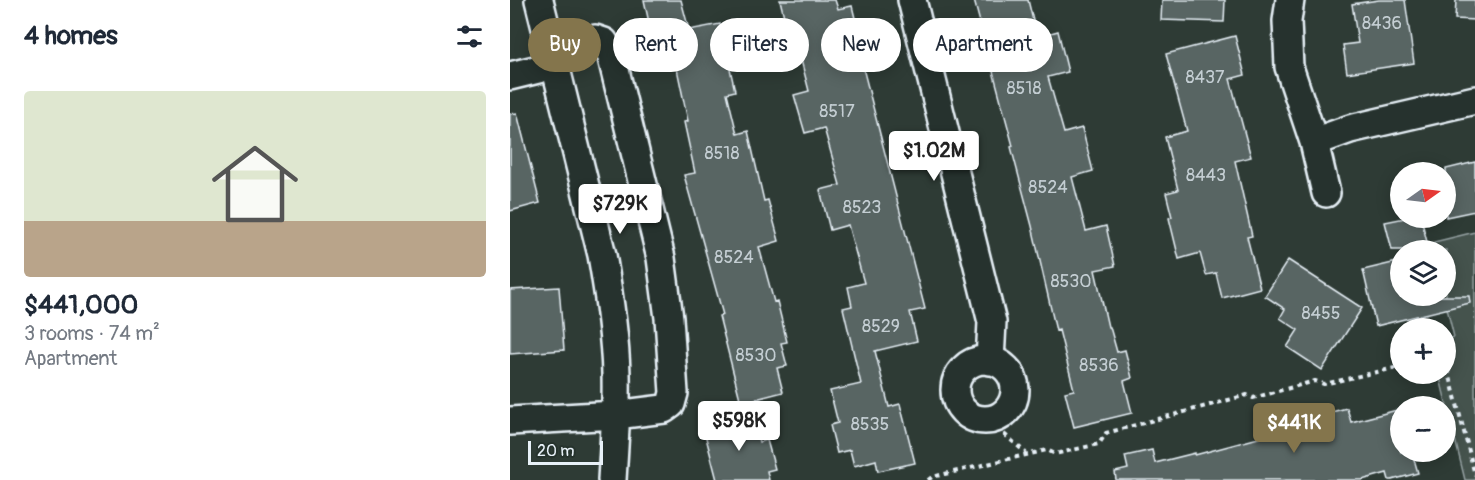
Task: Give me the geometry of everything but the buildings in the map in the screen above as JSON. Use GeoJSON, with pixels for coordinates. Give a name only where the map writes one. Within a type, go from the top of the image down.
{"type":"FeatureCollection","features":[{"type":"Feature","properties":{"kind":"street"},"geometry":{"type":"LineString","coordinates":[[539,0],[543,18]]}},
{"type":"Feature","properties":{"kind":"street"},"geometry":{"type":"LineString","coordinates":[[912,0],[992,322],[990,361]]}},
{"type":"Feature","properties":{"kind":"street"},"geometry":{"type":"LineString","coordinates":[[1290,0],[1287,21],[1289,67],[1314,142],[1326,193]]}},
{"type":"Feature","properties":{"kind":"street"},"geometry":{"type":"LineString","coordinates":[[510,421],[616,415],[664,409],[671,404],[674,393],[669,318],[661,258],[611,54],[601,41]]}},
{"type":"Feature","properties":{"kind":"street"},"geometry":{"type":"LineString","coordinates":[[510,76],[528,68]]}},
{"type":"Feature","properties":{"kind":"street"},"geometry":{"type":"LineString","coordinates":[[557,72],[602,255],[609,294],[616,372],[612,480]]}},
{"type":"Feature","properties":{"kind":"street"},"geometry":{"type":"LineString","coordinates":[[1314,142],[1350,129],[1475,100]]}},
{"type":"Feature","properties":{"kind":"path"},"geometry":{"type":"LineString","coordinates":[[928,480],[932,477],[1027,454],[1047,450],[1054,454],[1099,444],[1106,433],[1247,394],[1253,398],[1316,381],[1324,384],[1390,370]]}},
{"type":"Feature","properties":{"kind":"path"},"geometry":{"type":"LineString","coordinates":[[1452,384],[1475,475]]}},
{"type":"Feature","properties":{"kind":"path"},"geometry":{"type":"LineString","coordinates":[[1004,434],[1027,454]]}},
{"type":"Feature","properties":{"kind":"shaded area"},"geometry":{"type":"Polygon","coordinates":[[[1475,232],[1475,480],[1465,480],[1456,443],[1456,396],[1444,396],[1441,384],[1456,384],[1456,318],[1449,318],[1446,306],[1456,306],[1456,240],[1442,240],[1475,232]]]}}]}
